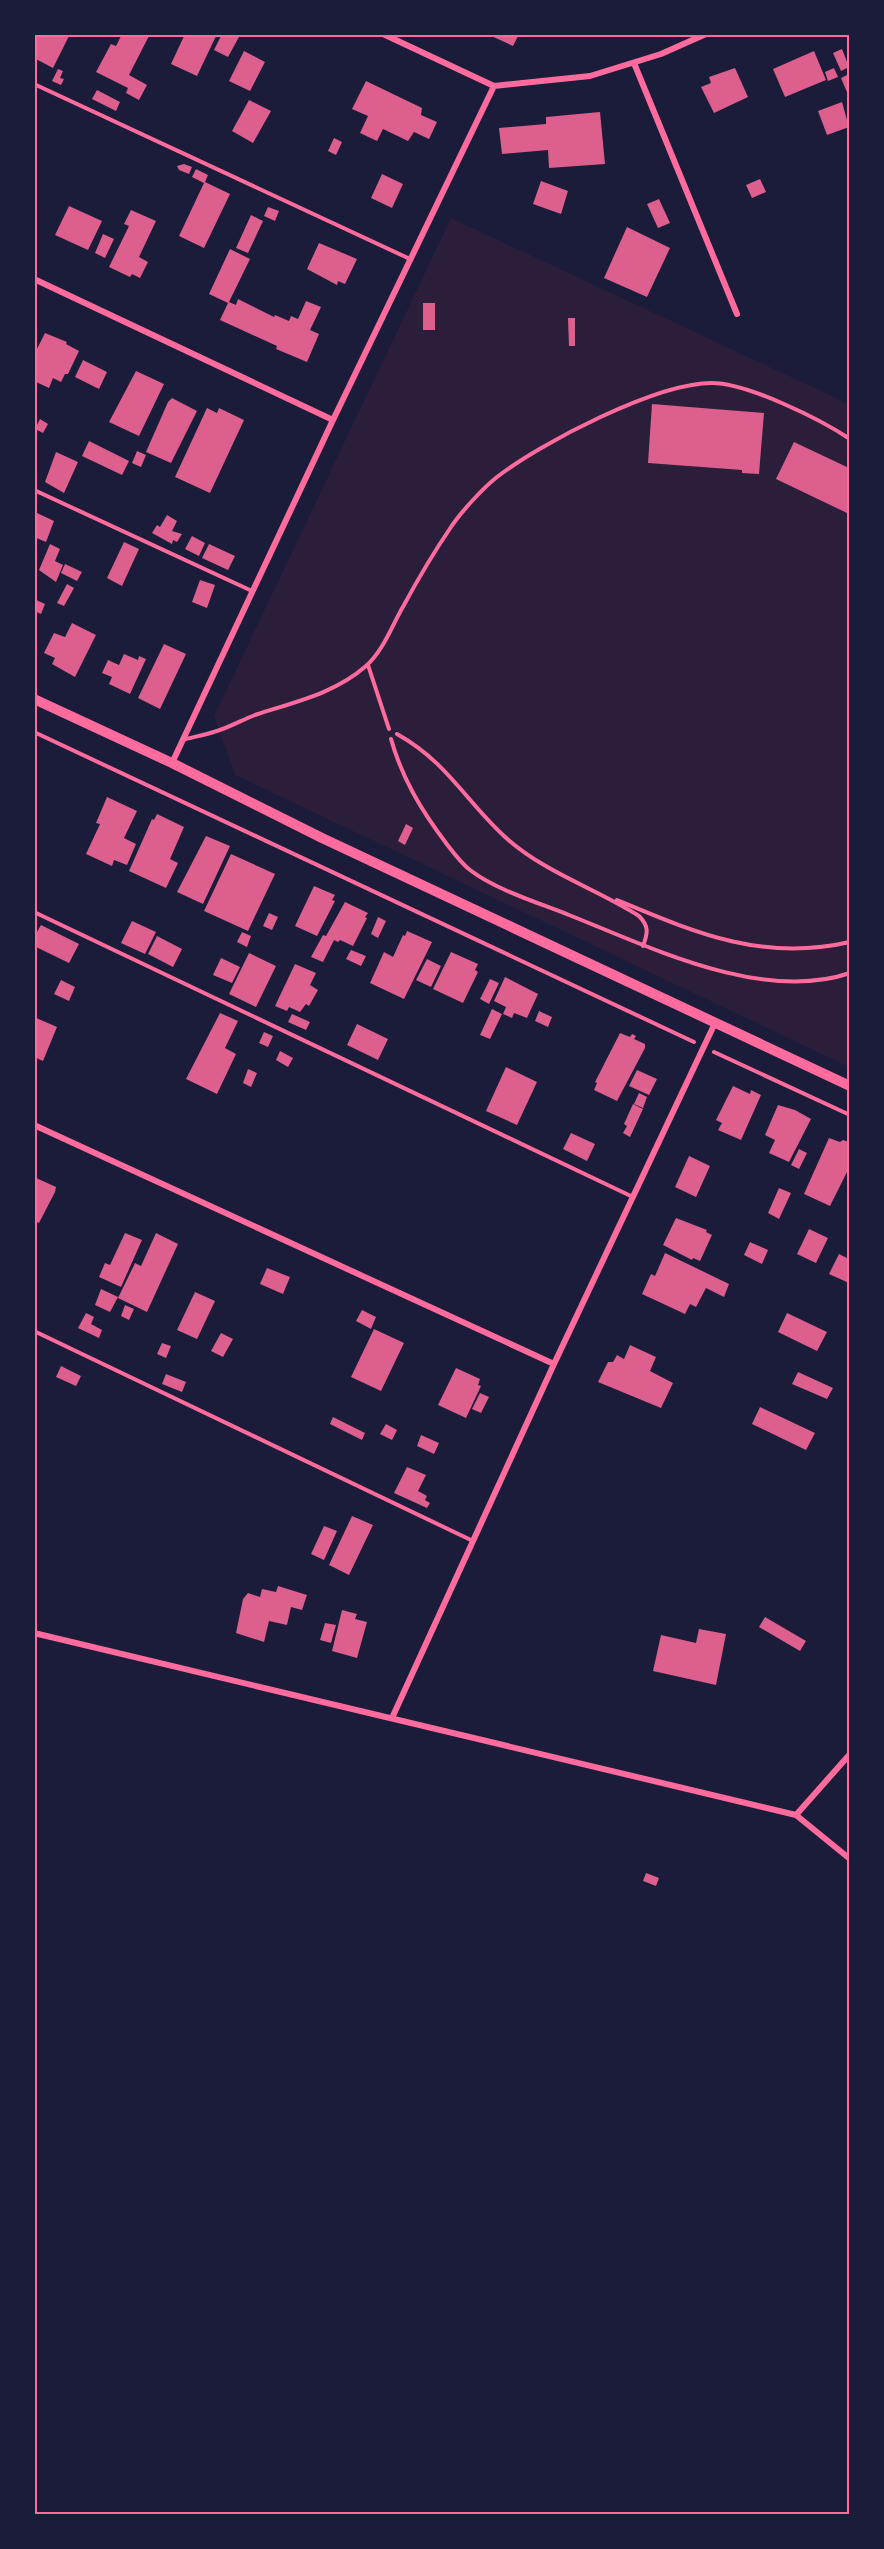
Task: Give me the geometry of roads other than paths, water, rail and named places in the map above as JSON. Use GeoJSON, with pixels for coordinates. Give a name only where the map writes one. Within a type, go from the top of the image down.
{"type":"FeatureCollection","features":[{"type":"Feature","properties":{"kind":"street"},"geometry":{"type":"LineString","coordinates":[[383,34],[494,86],[590,76],[670,51],[706,34]]}},
{"type":"Feature","properties":{"kind":"street"},"geometry":{"type":"LineString","coordinates":[[634,63],[737,314]]}},
{"type":"Feature","properties":{"kind":"street"},"geometry":{"type":"LineString","coordinates":[[172,763],[333,420],[494,86]]}},
{"type":"Feature","properties":{"kind":"street"},"geometry":{"type":"LineString","coordinates":[[34,279],[333,420]]}},
{"type":"Feature","properties":{"kind":"street"},"geometry":{"type":"LineString","coordinates":[[34,699],[172,763],[322,838],[849,1086]]}},
{"type":"Feature","properties":{"kind":"street"},"geometry":{"type":"LineString","coordinates":[[392,1718],[554,1364],[715,1023]]}},
{"type":"Feature","properties":{"kind":"street"},"geometry":{"type":"LineString","coordinates":[[34,1125],[554,1364]]}},
{"type":"Feature","properties":{"kind":"street"},"geometry":{"type":"LineString","coordinates":[[34,1633],[796,1815],[849,1859]]}},
{"type":"Feature","properties":{"kind":"street"},"geometry":{"type":"LineString","coordinates":[[796,1815],[849,1754]]}},
{"type":"Feature","properties":{"kind":"lane"},"geometry":{"type":"LineString","coordinates":[[34,84],[410,259]]}},
{"type":"Feature","properties":{"kind":"lane"},"geometry":{"type":"LineString","coordinates":[[182,740],[219,730],[246,718],[333,689],[368,665],[381,647],[452,525],[496,478],[573,431],[670,390],[714,383],[750,391],[792,409],[849,439]]}},
{"type":"Feature","properties":{"kind":"lane"},"geometry":{"type":"LineString","coordinates":[[34,490],[252,591]]}},
{"type":"Feature","properties":{"kind":"lane"},"geometry":{"type":"LineString","coordinates":[[368,665],[389,729]]}},
{"type":"Feature","properties":{"kind":"lane"},"geometry":{"type":"LineString","coordinates":[[34,912],[633,1197]]}},
{"type":"Feature","properties":{"kind":"lane"},"geometry":{"type":"LineString","coordinates":[[34,1331],[473,1541]]}}]}
